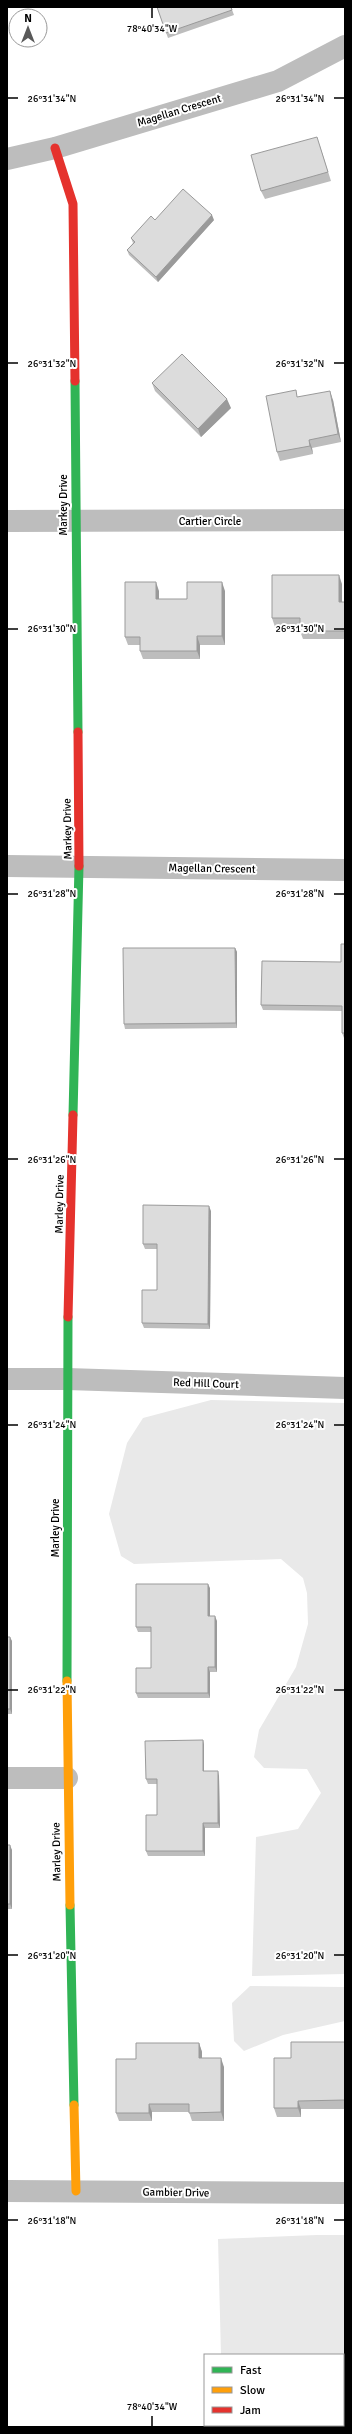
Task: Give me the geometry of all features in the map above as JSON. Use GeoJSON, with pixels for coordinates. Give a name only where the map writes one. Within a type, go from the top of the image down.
{"type":"FeatureCollection","features":[{"type":"Feature","properties":{"kind":"street","name":"Magellan Crescent"},"geometry":{"type":"LineString","coordinates":[[7,159],[55,148],[278,81],[345,46]]}},
{"type":"Feature","properties":{"kind":"street","name":"Markey Drive"},"geometry":{"type":"LineString","coordinates":[[55,148],[73,204],[79,866]]}},
{"type":"Feature","properties":{"kind":"street","name":"Cartier Circle"},"geometry":{"type":"LineString","coordinates":[[7,521],[345,520]]}},
{"type":"Feature","properties":{"kind":"street","name":"Magellan Crescent"},"geometry":{"type":"LineString","coordinates":[[7,866],[345,870]]}},
{"type":"Feature","properties":{"kind":"street","name":"Marley Drive"},"geometry":{"type":"LineString","coordinates":[[76,2191],[66,1778],[67,1379],[79,866]]}},
{"type":"Feature","properties":{"kind":"street","name":"Red Hill Court"},"geometry":{"type":"LineString","coordinates":[[7,1380],[67,1379],[345,1388]]}},
{"type":"Feature","properties":{"kind":"street"},"geometry":{"type":"LineString","coordinates":[[7,1778],[66,1778]]}},
{"type":"Feature","properties":{"kind":"street","name":"Gambier Drive"},"geometry":{"type":"LineString","coordinates":[[7,2191],[345,2193]]}},
{"type":"Feature","properties":{"kind":"shaded area"},"geometry":{"type":"Polygon","coordinates":[[[211,1400],[345,1403],[345,1974],[252,1976],[256,1837],[298,1829],[321,1793],[307,1769],[264,1768],[254,1757],[259,1730],[296,1667],[308,1624],[307,1593],[303,1578],[281,1559],[134,1564],[121,1556],[109,1514],[127,1443],[143,1418],[211,1400]]]}},
{"type":"Feature","properties":{"kind":"shaded area"},"geometry":{"type":"Polygon","coordinates":[[[250,1986],[345,1987],[345,2021],[283,2035],[244,2051],[234,2041],[232,2003],[250,1986]]]}},
{"type":"Feature","properties":{"kind":"shaded area"},"geometry":{"type":"Polygon","coordinates":[[[345,2235],[345,2427],[223,2427],[344,2426],[344,2354],[221,2354],[218,2239],[345,2235]]]}},
{"type":"Feature","properties":{"kind":"building"},"geometry":{"type":"Polygon","coordinates":[[[157,7],[231,7],[232,10],[166,33],[157,7]]]}},
{"type":"Feature","properties":{"kind":"building"},"geometry":{"type":"Polygon","coordinates":[[[317,137],[328,172],[261,191],[251,155],[317,137]]]}},
{"type":"Feature","properties":{"kind":"building"},"geometry":{"type":"Polygon","coordinates":[[[183,189],[212,215],[156,277],[127,250],[135,242],[131,238],[151,216],[155,220],[183,189]]]}},
{"type":"Feature","properties":{"kind":"building"},"geometry":{"type":"Polygon","coordinates":[[[182,354],[227,399],[198,429],[152,383],[182,354]]]}},
{"type":"Feature","properties":{"kind":"building"},"geometry":{"type":"Polygon","coordinates":[[[296,390],[297,397],[330,391],[338,434],[309,440],[310,446],[277,452],[266,396],[296,390]]]}},
{"type":"Feature","properties":{"kind":"building"},"geometry":{"type":"Polygon","coordinates":[[[272,575],[339,575],[339,602],[345,602],[345,631],[300,631],[300,618],[272,618],[272,575]]]}},
{"type":"Feature","properties":{"kind":"building"},"geometry":{"type":"Polygon","coordinates":[[[125,582],[156,582],[156,599],[187,599],[187,582],[222,582],[222,636],[197,636],[197,651],[140,651],[140,637],[125,637],[125,582]]]}},
{"type":"Feature","properties":{"kind":"building"},"geometry":{"type":"Polygon","coordinates":[[[341,944],[345,944],[345,1033],[342,1033],[342,1006],[261,1005],[262,961],[341,962],[341,944]]]}},
{"type":"Feature","properties":{"kind":"building"},"geometry":{"type":"Polygon","coordinates":[[[123,948],[235,948],[236,1023],[124,1024],[123,948]]]}},
{"type":"Feature","properties":{"kind":"building"},"geometry":{"type":"Polygon","coordinates":[[[143,1205],[209,1206],[208,1324],[142,1323],[142,1290],[157,1290],[157,1244],[143,1244],[143,1205]]]}},
{"type":"Feature","properties":{"kind":"building"},"geometry":{"type":"Polygon","coordinates":[[[136,1584],[208,1584],[208,1616],[215,1616],[215,1667],[208,1667],[208,1693],[136,1693],[136,1668],[151,1668],[151,1627],[136,1627],[136,1584]]]}},
{"type":"Feature","properties":{"kind":"building"},"geometry":{"type":"Polygon","coordinates":[[[7,1637],[10,1637],[10,1709],[7,1709],[7,1637]]]}},
{"type":"Feature","properties":{"kind":"building"},"geometry":{"type":"Polygon","coordinates":[[[203,1740],[203,1771],[218,1771],[218,1823],[203,1823],[203,1851],[146,1851],[146,1815],[157,1815],[157,1779],[146,1779],[145,1741],[203,1740]]]}},
{"type":"Feature","properties":{"kind":"building"},"geometry":{"type":"Polygon","coordinates":[[[7,1845],[10,1845],[10,1904],[7,1904],[7,1845]]]}},
{"type":"Feature","properties":{"kind":"building"},"geometry":{"type":"Polygon","coordinates":[[[291,2042],[345,2042],[345,2100],[298,2101],[298,2108],[274,2108],[274,2058],[291,2058],[291,2042]]]}},
{"type":"Feature","properties":{"kind":"building"},"geometry":{"type":"Polygon","coordinates":[[[136,2043],[199,2043],[199,2058],[221,2058],[221,2112],[189,2113],[189,2104],[149,2104],[149,2113],[116,2113],[116,2059],[136,2059],[136,2043]]]}},
{"type":"Feature","properties":{"kind":"traffic: fast"},"geometry":{"type":"LineString","coordinates":[[75,381],[78,732]]}},
{"type":"Feature","properties":{"kind":"traffic: fast"},"geometry":{"type":"LineString","coordinates":[[73,1115],[79,866]]}},
{"type":"Feature","properties":{"kind":"traffic: fast"},"geometry":{"type":"LineString","coordinates":[[67,1681],[68,1317]]}},
{"type":"Feature","properties":{"kind":"traffic: fast"},"geometry":{"type":"LineString","coordinates":[[70,1905],[74,2105]]}},
{"type":"Feature","properties":{"kind":"traffic: slow"},"geometry":{"type":"LineString","coordinates":[[67,1681],[70,1905]]}},
{"type":"Feature","properties":{"kind":"traffic: slow"},"geometry":{"type":"LineString","coordinates":[[74,2105],[76,2191]]}},
{"type":"Feature","properties":{"kind":"traffic: jam"},"geometry":{"type":"LineString","coordinates":[[55,148],[73,204],[75,381]]}},
{"type":"Feature","properties":{"kind":"traffic: jam"},"geometry":{"type":"LineString","coordinates":[[78,732],[79,866]]}},
{"type":"Feature","properties":{"kind":"traffic: jam"},"geometry":{"type":"LineString","coordinates":[[68,1317],[73,1115]]}}]}
